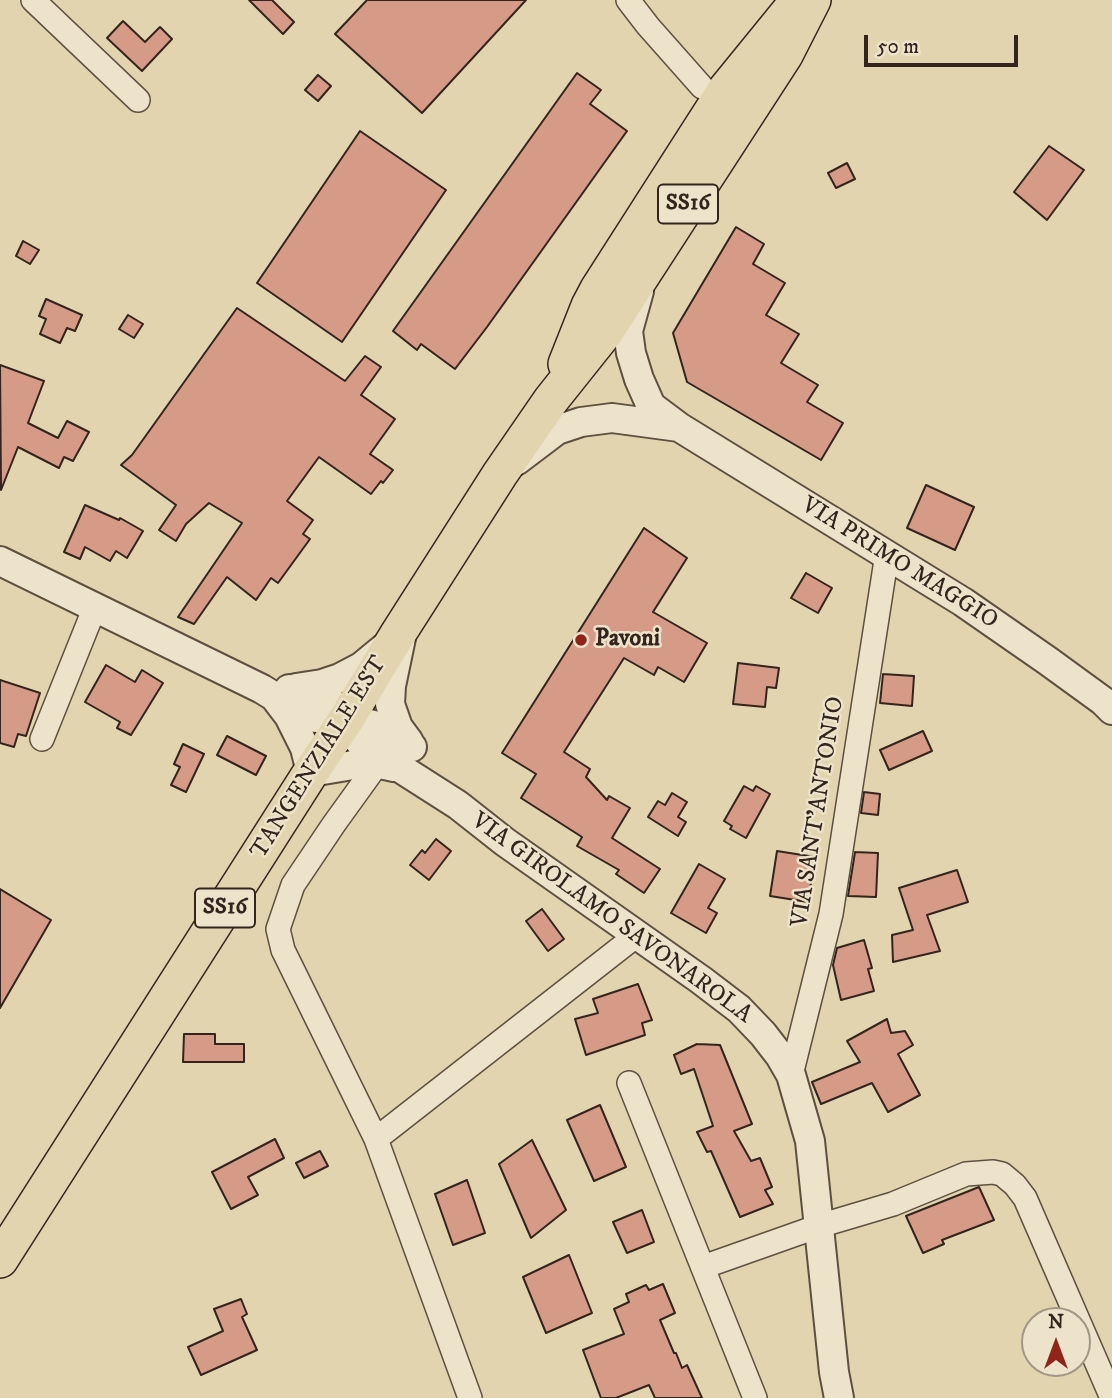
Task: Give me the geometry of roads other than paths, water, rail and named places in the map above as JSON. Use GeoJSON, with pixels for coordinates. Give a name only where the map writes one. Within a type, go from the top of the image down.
{"type":"FeatureCollection","features":[{"type":"Feature","properties":{"kind":"main road","name":"TANGENZIALE EST"},"geometry":{"type":"LineString","coordinates":[[551,400],[598,289],[726,89],[799,0]]}},
{"type":"Feature","properties":{"kind":"main road","name":"TANGENZIALE EST"},"geometry":{"type":"LineString","coordinates":[[0,1260],[500,474],[551,400],[606,331],[785,55],[813,0]]}},
{"type":"Feature","properties":{"kind":"street"},"geometry":{"type":"LineString","coordinates":[[33,0],[138,100]]}},
{"type":"Feature","properties":{"kind":"street"},"geometry":{"type":"LineString","coordinates":[[628,0],[702,87]]}},
{"type":"Feature","properties":{"kind":"street","name":"VIA PRIMO MAGGIO"},"geometry":{"type":"LineString","coordinates":[[643,274],[628,331],[639,379],[651,405],[679,427],[963,602],[1048,660],[1112,710]]}},
{"type":"Feature","properties":{"kind":"street","name":"VIA PRIMO MAGGIO"},"geometry":{"type":"LineString","coordinates":[[500,474],[557,430],[580,422],[612,418],[679,427]]}},
{"type":"Feature","properties":{"kind":"street","name":"VIA SANT'ANTONIO"},"geometry":{"type":"LineString","coordinates":[[790,1075],[831,914],[887,554]]}},
{"type":"Feature","properties":{"kind":"street"},"geometry":{"type":"LineString","coordinates":[[0,561],[276,692],[299,712],[316,718],[347,718]]}},
{"type":"Feature","properties":{"kind":"street"},"geometry":{"type":"LineString","coordinates":[[42,739],[95,607]]}},
{"type":"Feature","properties":{"kind":"street"},"geometry":{"type":"LineString","coordinates":[[276,692],[340,678],[361,667],[399,632]]}},
{"type":"Feature","properties":{"kind":"street","name":"VIA GIROLAMO SAVONAROLA"},"geometry":{"type":"LineString","coordinates":[[399,632],[390,704],[409,759],[458,805],[505,842],[739,1009],[764,1034],[780,1056],[790,1075],[810,1141],[839,1398]]}},
{"type":"Feature","properties":{"kind":"street"},"geometry":{"type":"LineString","coordinates":[[276,692],[305,748],[311,772]]}},
{"type":"Feature","properties":{"kind":"street","name":"VIA GIROLAMO SAVONAROLA"},"geometry":{"type":"LineString","coordinates":[[347,718],[351,732],[377,755],[409,759]]}},
{"type":"Feature","properties":{"kind":"street","name":"VIA GIROLAMO SAVONAROLA"},"geometry":{"type":"LineString","coordinates":[[311,772],[356,764],[388,765],[409,759]]}},
{"type":"Feature","properties":{"kind":"street"},"geometry":{"type":"LineString","coordinates":[[378,763],[293,885],[278,929],[283,950],[376,1139],[470,1398]]}},
{"type":"Feature","properties":{"kind":"street"},"geometry":{"type":"LineString","coordinates":[[376,1139],[637,935]]}},
{"type":"Feature","properties":{"kind":"street"},"geometry":{"type":"LineString","coordinates":[[629,1083],[755,1398]]}},
{"type":"Feature","properties":{"kind":"street"},"geometry":{"type":"LineString","coordinates":[[703,1267],[893,1203],[966,1174],[1002,1174],[1025,1198],[1112,1398]]}},
{"type":"Feature","properties":{"kind":"place","name":"Pavoni"},"geometry":{"type":"Point","coordinates":[581,640]}}]}
